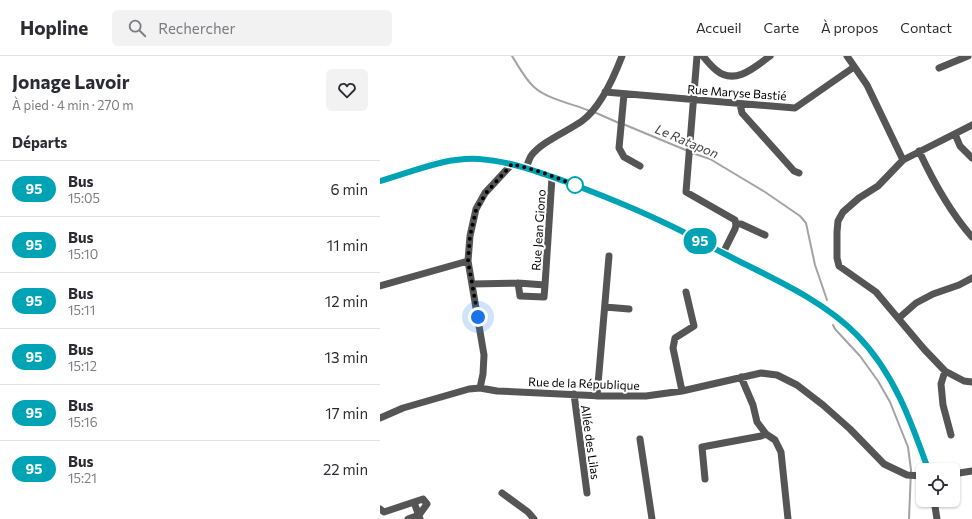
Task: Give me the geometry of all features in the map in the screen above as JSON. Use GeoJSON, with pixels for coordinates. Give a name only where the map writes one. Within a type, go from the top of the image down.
{"type":"FeatureCollection","features":[{"type":"Feature","properties":{"kind":"street"},"geometry":{"type":"LineString","coordinates":[[526,167],[531,156],[540,148],[589,115],[605,92],[622,56]]}},
{"type":"Feature","properties":{"kind":"street"},"geometry":{"type":"LineString","coordinates":[[697,56],[686,192],[733,218],[736,224],[735,229],[722,253]]}},
{"type":"Feature","properties":{"kind":"street"},"geometry":{"type":"LineString","coordinates":[[703,56],[717,71],[730,76],[748,73],[770,56]]}},
{"type":"Feature","properties":{"kind":"street"},"geometry":{"type":"LineString","coordinates":[[847,56],[867,85],[902,160]]}},
{"type":"Feature","properties":{"kind":"street"},"geometry":{"type":"LineString","coordinates":[[939,68],[968,56]]}},
{"type":"Feature","properties":{"kind":"street","name":"Rue Maryse Bastié"},"geometry":{"type":"LineString","coordinates":[[605,92],[795,108],[854,67]]}},
{"type":"Feature","properties":{"kind":"street"},"geometry":{"type":"LineString","coordinates":[[624,94],[618,148],[624,157],[640,166]]}},
{"type":"Feature","properties":{"kind":"street"},"geometry":{"type":"LineString","coordinates":[[740,104],[742,113],[794,171],[800,173]]}},
{"type":"Feature","properties":{"kind":"street"},"geometry":{"type":"LineString","coordinates":[[972,125],[902,160],[878,186],[859,198],[843,212],[838,221],[836,232],[837,258],[840,266],[876,292],[924,349],[945,371],[964,381],[972,382]]}},
{"type":"Feature","properties":{"kind":"street"},"geometry":{"type":"LineString","coordinates":[[955,134],[960,146],[972,158]]}},
{"type":"Feature","properties":{"kind":"street"},"geometry":{"type":"LineString","coordinates":[[919,151],[934,181],[952,210],[972,237]]}},
{"type":"Feature","properties":{"kind":"street"},"geometry":{"type":"LineString","coordinates":[[380,181],[453,159],[480,159],[526,167],[606,196],[667,224],[812,300],[843,322],[881,364],[902,400],[920,444],[923,463]]}},
{"type":"Feature","properties":{"kind":"street"},"geometry":{"type":"LineString","coordinates":[[480,388],[483,374],[484,355],[468,261],[470,236],[476,210],[486,193],[512,164]]}},
{"type":"Feature","properties":{"kind":"street","name":"Rue Jean Giono"},"geometry":{"type":"LineString","coordinates":[[518,283],[520,296],[544,297],[552,177]]}},
{"type":"Feature","properties":{"kind":"street"},"geometry":{"type":"LineString","coordinates":[[736,224],[741,224],[765,235]]}},
{"type":"Feature","properties":{"kind":"street"},"geometry":{"type":"LineString","coordinates":[[597,396],[609,256]]}},
{"type":"Feature","properties":{"kind":"street"},"geometry":{"type":"LineString","coordinates":[[380,286],[468,261]]}},
{"type":"Feature","properties":{"kind":"street"},"geometry":{"type":"LineString","coordinates":[[899,318],[916,303],[933,294],[959,285],[972,278]]}},
{"type":"Feature","properties":{"kind":"street","name":"Rue Jean Giono"},"geometry":{"type":"LineString","coordinates":[[472,284],[518,283],[545,285]]}},
{"type":"Feature","properties":{"kind":"street"},"geometry":{"type":"LineString","coordinates":[[682,391],[673,348],[675,338],[694,326],[686,292]]}},
{"type":"Feature","properties":{"kind":"street"},"geometry":{"type":"LineString","coordinates":[[605,307],[629,309]]}},
{"type":"Feature","properties":{"kind":"street"},"geometry":{"type":"LineString","coordinates":[[945,371],[941,384],[951,434]]}},
{"type":"Feature","properties":{"kind":"street","name":"Rue de la République"},"geometry":{"type":"LineString","coordinates":[[380,418],[402,408],[469,389],[480,388],[497,391],[597,396],[646,396],[682,391],[761,373],[777,375],[797,385],[845,424],[884,464],[907,475],[916,474]]}},
{"type":"Feature","properties":{"kind":"street"},"geometry":{"type":"LineString","coordinates":[[741,377],[753,405],[758,422],[766,434],[775,440],[781,452],[787,519]]}},
{"type":"Feature","properties":{"kind":"street","name":"Allée des Lilas"},"geometry":{"type":"LineString","coordinates":[[574,394],[587,492]]}},
{"type":"Feature","properties":{"kind":"street"},"geometry":{"type":"LineString","coordinates":[[705,479],[702,447],[766,434]]}},
{"type":"Feature","properties":{"kind":"street"},"geometry":{"type":"LineString","coordinates":[[640,439],[652,519]]}},
{"type":"Feature","properties":{"kind":"street"},"geometry":{"type":"LineString","coordinates":[[960,473],[972,471]]}},
{"type":"Feature","properties":{"kind":"street"},"geometry":{"type":"LineString","coordinates":[[502,493],[528,512],[534,519]]}},
{"type":"Feature","properties":{"kind":"street"},"geometry":{"type":"LineString","coordinates":[[380,510],[384,512],[423,498],[427,504],[420,517]]}},
{"type":"Feature","properties":{"kind":"street"},"geometry":{"type":"LineString","coordinates":[[414,502],[420,517]]}},
{"type":"Feature","properties":{"kind":"street"},"geometry":{"type":"LineString","coordinates":[[935,507],[937,519]]}},
{"type":"Feature","properties":{"kind":"street"},"geometry":{"type":"LineString","coordinates":[[408,519],[420,517]]}},
{"type":"Feature","properties":{"kind":"waterway","name":"Le Ratapon"},"geometry":{"type":"LineString","coordinates":[[512,56],[522,73],[539,91],[553,98],[590,111]]}},
{"type":"Feature","properties":{"kind":"waterway","name":"Le Ratapon"},"geometry":{"type":"LineString","coordinates":[[594,112],[619,123]]}},
{"type":"Feature","properties":{"kind":"waterway","name":"Le Ratapon"},"geometry":{"type":"LineString","coordinates":[[623,124],[688,151]]}},
{"type":"Feature","properties":{"kind":"waterway","name":"Le Ratapon"},"geometry":{"type":"LineString","coordinates":[[692,153],[710,159],[765,192],[800,216],[806,223],[815,265],[827,300]]}},
{"type":"Feature","properties":{"kind":"waterway","name":"Le Ratapon"},"geometry":{"type":"LineString","coordinates":[[833,325],[860,356],[878,381],[890,402],[908,447],[911,470],[909,519]]}},
{"type":"Feature","properties":{"kind":"bus line","name":"95"},"geometry":{"type":"LineString","coordinates":[[380,181],[453,159],[480,159],[526,167],[606,196],[667,224],[762,273],[812,300],[843,322],[872,353],[890,377],[902,400],[926,463]]}},
{"type":"Feature","properties":{"kind":"route"},"geometry":{"type":"LineString","coordinates":[[478,317],[468,261],[470,236],[476,210],[486,193],[512,164],[526,167],[578,186],[575,185]]}}]}
